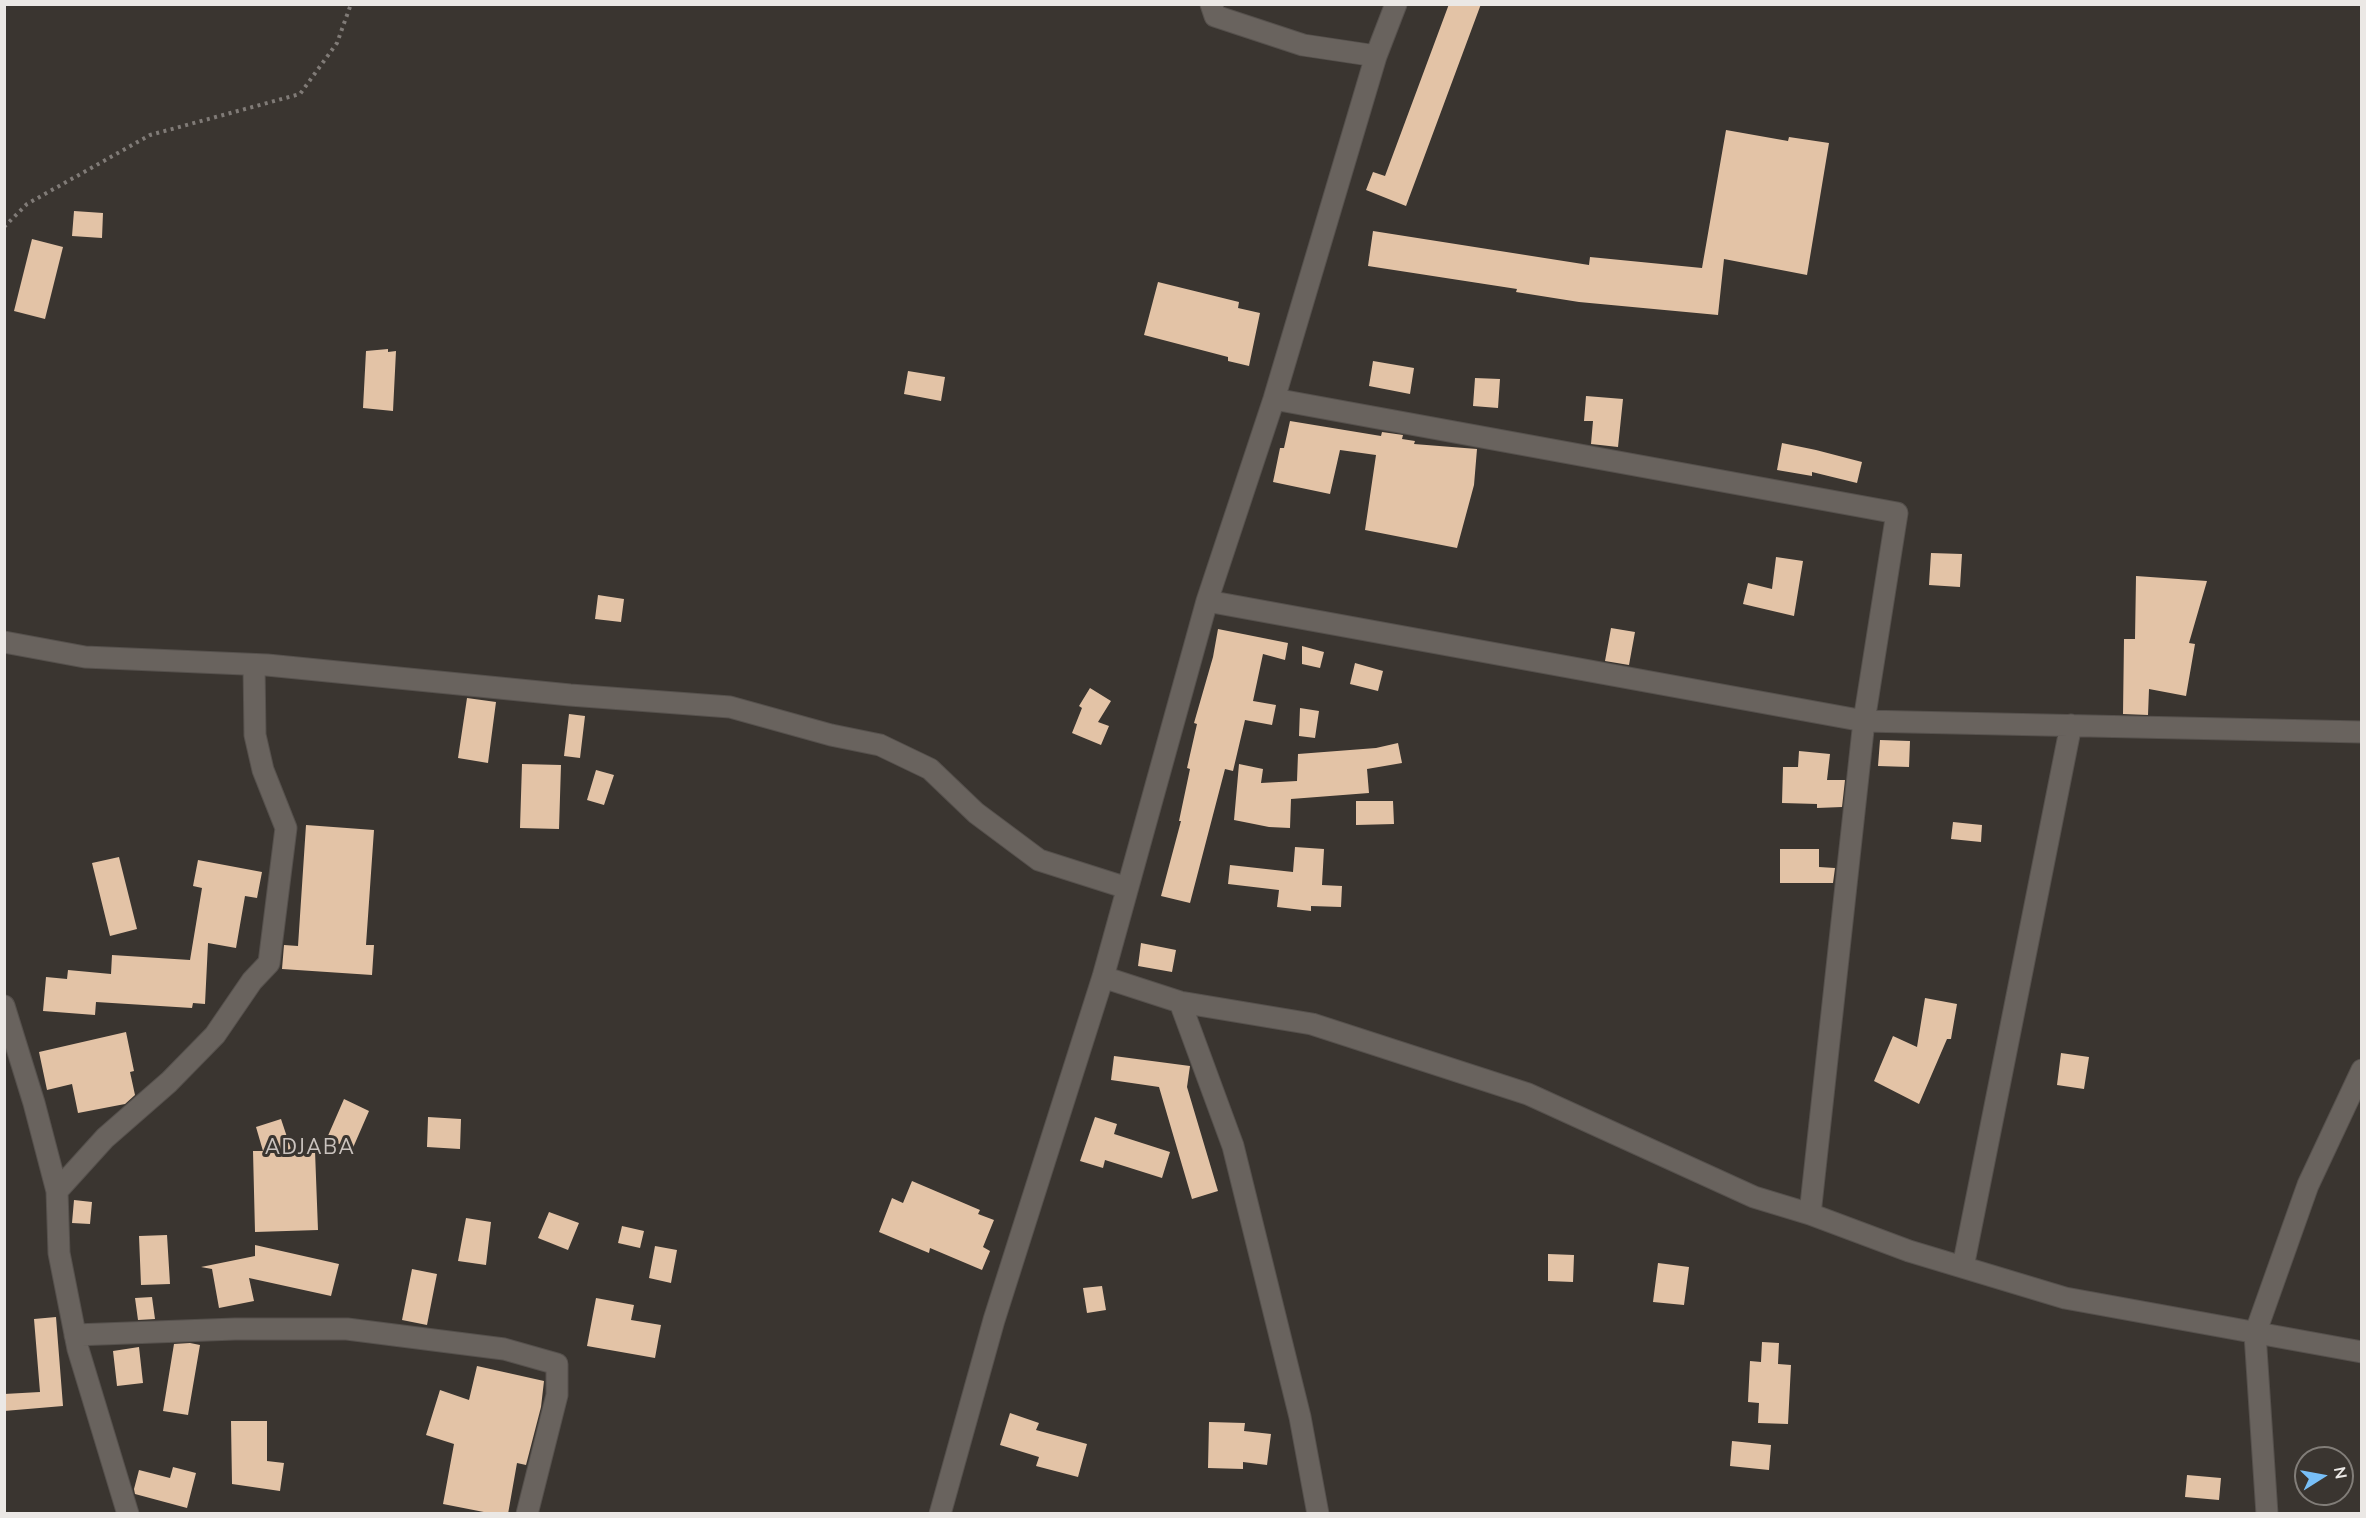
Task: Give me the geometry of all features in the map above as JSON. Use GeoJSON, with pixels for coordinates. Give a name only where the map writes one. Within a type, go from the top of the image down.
{"type":"FeatureCollection","features":[{"type":"Feature","properties":{"kind":"street"},"geometry":{"type":"LineString","coordinates":[[1211,4],[1215,16],[1303,45],[1376,56]]}},
{"type":"Feature","properties":{"kind":"street"},"geometry":{"type":"LineString","coordinates":[[940,1514],[994,1320],[1103,977],[1207,601],[1274,399],[1376,56],[1396,4]]}},
{"type":"Feature","properties":{"kind":"street"},"geometry":{"type":"LineString","coordinates":[[1274,399],[1897,513],[1864,721],[1810,1214]]}},
{"type":"Feature","properties":{"kind":"street"},"geometry":{"type":"LineString","coordinates":[[1207,601],[1864,721],[2361,732]]}},
{"type":"Feature","properties":{"kind":"street"},"geometry":{"type":"LineString","coordinates":[[4,642],[85,657],[254,665],[570,695],[730,707],[831,735],[880,744],[930,769],[976,813],[1039,860],[1127,888]]}},
{"type":"Feature","properties":{"kind":"street"},"geometry":{"type":"LineString","coordinates":[[57,1191],[105,1138],[169,1082],[215,1035],[252,981],[269,963],[286,828],[262,770],[255,735],[254,665]]}},
{"type":"Feature","properties":{"kind":"street"},"geometry":{"type":"LineString","coordinates":[[1963,1268],[2071,725]]}},
{"type":"Feature","properties":{"kind":"street"},"geometry":{"type":"LineString","coordinates":[[1103,977],[1180,1002],[1312,1024],[1528,1094],[1754,1197],[1810,1214],[1963,1268],[2065,1298],[2361,1352]]}},
{"type":"Feature","properties":{"kind":"street"},"geometry":{"type":"LineString","coordinates":[[1180,1002],[1233,1146],[1300,1417],[1318,1514]]}},
{"type":"Feature","properties":{"kind":"street"},"geometry":{"type":"LineString","coordinates":[[7,1018],[57,1191],[59,1253],[75,1335],[128,1514]]}},
{"type":"Feature","properties":{"kind":"street"},"geometry":{"type":"LineString","coordinates":[[2267,1514],[2255,1334],[2308,1185],[2361,1070]]}},
{"type":"Feature","properties":{"kind":"street"},"geometry":{"type":"LineString","coordinates":[[75,1335],[235,1329],[348,1329],[504,1349],[557,1364],[557,1395],[527,1514]]}},
{"type":"Feature","properties":{"kind":"path"},"geometry":{"type":"LineString","coordinates":[[4,227],[27,204],[150,135],[300,94],[337,43],[351,4]]}},
{"type":"Feature","properties":{"kind":"building"},"geometry":{"type":"Polygon","coordinates":[[[1449,4],[1481,4],[1406,206],[1366,190],[1373,172],[1385,176],[1449,4]]]}},
{"type":"Feature","properties":{"kind":"building"},"geometry":{"type":"Polygon","coordinates":[[[1726,130],[1788,141],[1789,137],[1829,143],[1807,275],[1724,259],[1718,315],[1579,302],[1516,292],[1517,289],[1368,266],[1373,231],[1589,265],[1590,257],[1702,268],[1726,130]]]}},
{"type":"Feature","properties":{"kind":"building"},"geometry":{"type":"Polygon","coordinates":[[[74,211],[103,213],[102,238],[72,236],[74,211]]]}},
{"type":"Feature","properties":{"kind":"building"},"geometry":{"type":"Polygon","coordinates":[[[32,239],[63,247],[45,319],[14,311],[32,239]]]}},
{"type":"Feature","properties":{"kind":"building"},"geometry":{"type":"Polygon","coordinates":[[[1158,282],[1239,302],[1238,308],[1260,313],[1249,366],[1228,361],[1228,357],[1144,335],[1158,282]]]}},
{"type":"Feature","properties":{"kind":"building"},"geometry":{"type":"Polygon","coordinates":[[[388,349],[388,352],[396,351],[393,411],[363,408],[366,351],[388,349]]]}},
{"type":"Feature","properties":{"kind":"building"},"geometry":{"type":"Polygon","coordinates":[[[1373,361],[1414,368],[1410,394],[1369,386],[1373,361]]]}},
{"type":"Feature","properties":{"kind":"building"},"geometry":{"type":"Polygon","coordinates":[[[908,371],[945,377],[941,401],[904,394],[908,371]]]}},
{"type":"Feature","properties":{"kind":"building"},"geometry":{"type":"Polygon","coordinates":[[[1475,378],[1500,379],[1498,408],[1473,406],[1475,378]]]}},
{"type":"Feature","properties":{"kind":"building"},"geometry":{"type":"Polygon","coordinates":[[[1586,396],[1623,399],[1618,447],[1591,444],[1593,421],[1584,421],[1586,396]]]}},
{"type":"Feature","properties":{"kind":"building"},"geometry":{"type":"Polygon","coordinates":[[[1290,421],[1381,436],[1382,432],[1403,435],[1402,439],[1415,441],[1414,444],[1477,449],[1474,485],[1457,548],[1365,530],[1376,455],[1340,450],[1330,494],[1273,482],[1280,448],[1284,448],[1290,421]]]}},
{"type":"Feature","properties":{"kind":"building"},"geometry":{"type":"Polygon","coordinates":[[[1782,443],[1862,462],[1857,483],[1812,472],[1812,476],[1777,470],[1782,443]]]}},
{"type":"Feature","properties":{"kind":"building"},"geometry":{"type":"Polygon","coordinates":[[[1931,553],[1962,554],[1960,587],[1929,585],[1931,553]]]}},
{"type":"Feature","properties":{"kind":"building"},"geometry":{"type":"Polygon","coordinates":[[[1776,557],[1803,561],[1794,616],[1743,604],[1748,583],[1772,589],[1776,557]]]}},
{"type":"Feature","properties":{"kind":"building"},"geometry":{"type":"Polygon","coordinates":[[[2136,576],[2207,581],[2189,643],[2195,644],[2186,696],[2149,689],[2148,715],[2123,714],[2124,639],[2135,639],[2136,576]]]}},
{"type":"Feature","properties":{"kind":"building"},"geometry":{"type":"Polygon","coordinates":[[[598,595],[624,599],[621,622],[595,619],[598,595]]]}},
{"type":"Feature","properties":{"kind":"building"},"geometry":{"type":"Polygon","coordinates":[[[1611,628],[1635,632],[1629,665],[1605,661],[1611,628]]]}},
{"type":"Feature","properties":{"kind":"building"},"geometry":{"type":"Polygon","coordinates":[[[1218,629],[1288,643],[1285,660],[1263,654],[1253,701],[1276,705],[1272,725],[1245,720],[1233,771],[1225,769],[1190,903],[1161,896],[1181,821],[1179,821],[1190,769],[1187,768],[1197,724],[1194,723],[1213,657],[1218,629]]]}},
{"type":"Feature","properties":{"kind":"building"},"geometry":{"type":"Polygon","coordinates":[[[1302,646],[1324,652],[1320,668],[1302,664],[1302,646]]]}},
{"type":"Feature","properties":{"kind":"building"},"geometry":{"type":"Polygon","coordinates":[[[1355,663],[1383,671],[1378,691],[1350,684],[1355,663]]]}},
{"type":"Feature","properties":{"kind":"building"},"geometry":{"type":"Polygon","coordinates":[[[1090,688],[1111,701],[1098,722],[1109,726],[1101,745],[1072,733],[1082,708],[1079,706],[1090,688]]]}},
{"type":"Feature","properties":{"kind":"building"},"geometry":{"type":"Polygon","coordinates":[[[467,698],[496,702],[488,763],[458,758],[467,698]]]}},
{"type":"Feature","properties":{"kind":"building"},"geometry":{"type":"Polygon","coordinates":[[[1300,708],[1319,711],[1315,738],[1299,736],[1300,708]]]}},
{"type":"Feature","properties":{"kind":"building"},"geometry":{"type":"Polygon","coordinates":[[[569,714],[585,716],[580,758],[564,756],[569,714]]]}},
{"type":"Feature","properties":{"kind":"building"},"geometry":{"type":"Polygon","coordinates":[[[1880,740],[1910,741],[1909,767],[1878,766],[1880,740]]]}},
{"type":"Feature","properties":{"kind":"building"},"geometry":{"type":"Polygon","coordinates":[[[1398,743],[1402,763],[1367,769],[1369,793],[1291,799],[1290,828],[1269,827],[1234,820],[1239,764],[1263,769],[1261,783],[1297,781],[1298,754],[1376,748],[1398,743]]]}},
{"type":"Feature","properties":{"kind":"building"},"geometry":{"type":"Polygon","coordinates":[[[1799,751],[1830,754],[1827,780],[1845,780],[1842,807],[1817,808],[1817,804],[1782,803],[1783,767],[1798,767],[1799,751]]]}},
{"type":"Feature","properties":{"kind":"building"},"geometry":{"type":"Polygon","coordinates":[[[522,764],[561,765],[559,829],[520,828],[522,764]]]}},
{"type":"Feature","properties":{"kind":"building"},"geometry":{"type":"Polygon","coordinates":[[[596,770],[614,775],[604,805],[587,800],[596,770]]]}},
{"type":"Feature","properties":{"kind":"building"},"geometry":{"type":"Polygon","coordinates":[[[1356,801],[1393,801],[1394,824],[1356,825],[1356,801]]]}},
{"type":"Feature","properties":{"kind":"building"},"geometry":{"type":"Polygon","coordinates":[[[1953,822],[1982,825],[1981,842],[1951,839],[1953,822]]]}},
{"type":"Feature","properties":{"kind":"building"},"geometry":{"type":"Polygon","coordinates":[[[306,825],[374,830],[366,945],[374,945],[372,975],[282,969],[284,945],[298,946],[306,825]]]}},
{"type":"Feature","properties":{"kind":"building"},"geometry":{"type":"Polygon","coordinates":[[[1295,847],[1324,849],[1322,885],[1342,886],[1341,907],[1311,906],[1311,911],[1277,907],[1279,890],[1228,884],[1230,865],[1293,872],[1295,847]]]}},
{"type":"Feature","properties":{"kind":"building"},"geometry":{"type":"Polygon","coordinates":[[[1780,849],[1819,849],[1819,867],[1835,868],[1833,883],[1780,883],[1780,849]]]}},
{"type":"Feature","properties":{"kind":"building"},"geometry":{"type":"Polygon","coordinates":[[[119,857],[137,929],[110,936],[92,863],[119,857]]]}},
{"type":"Feature","properties":{"kind":"building"},"geometry":{"type":"Polygon","coordinates":[[[198,860],[262,872],[257,898],[245,896],[236,948],[208,943],[205,1004],[193,1003],[192,1008],[96,1002],[95,1015],[43,1011],[46,977],[67,979],[68,970],[111,974],[112,955],[190,960],[202,888],[193,886],[198,860]]]}},
{"type":"Feature","properties":{"kind":"building"},"geometry":{"type":"Polygon","coordinates":[[[1141,943],[1176,950],[1172,972],[1138,966],[1141,943]]]}},
{"type":"Feature","properties":{"kind":"building"},"geometry":{"type":"Polygon","coordinates":[[[1925,998],[1957,1004],[1951,1039],[1947,1039],[1919,1104],[1874,1081],[1893,1036],[1917,1047],[1925,998]]]}},
{"type":"Feature","properties":{"kind":"building"},"geometry":{"type":"Polygon","coordinates":[[[126,1032],[134,1071],[130,1072],[135,1095],[125,1104],[78,1113],[72,1084],[47,1090],[39,1052],[126,1032]]]}},
{"type":"Feature","properties":{"kind":"building"},"geometry":{"type":"Polygon","coordinates":[[[2061,1053],[2089,1057],[2084,1089],[2057,1085],[2061,1053]]]}},
{"type":"Feature","properties":{"kind":"building"},"geometry":{"type":"Polygon","coordinates":[[[1114,1056],[1190,1066],[1187,1087],[1218,1191],[1192,1199],[1159,1087],[1111,1080],[1114,1056]]]}},
{"type":"Feature","properties":{"kind":"building"},"geometry":{"type":"Polygon","coordinates":[[[344,1099],[369,1111],[352,1150],[327,1138],[344,1099]]]}},
{"type":"Feature","properties":{"kind":"building"},"geometry":{"type":"Polygon","coordinates":[[[428,1117],[461,1119],[460,1149],[427,1147],[428,1117]]]}},
{"type":"Feature","properties":{"kind":"building"},"geometry":{"type":"Polygon","coordinates":[[[1095,1117],[1117,1124],[1114,1134],[1170,1152],[1162,1178],[1105,1160],[1103,1168],[1080,1161],[1095,1117]]]}},
{"type":"Feature","properties":{"kind":"building"},"geometry":{"type":"Polygon","coordinates":[[[281,1119],[292,1152],[315,1151],[318,1230],[255,1232],[253,1151],[263,1151],[256,1127],[281,1119]]]}},
{"type":"Feature","properties":{"kind":"building"},"geometry":{"type":"Polygon","coordinates":[[[912,1181],[980,1210],[978,1214],[994,1220],[983,1247],[990,1251],[982,1270],[930,1248],[929,1253],[879,1232],[892,1198],[903,1203],[912,1181]]]}},
{"type":"Feature","properties":{"kind":"building"},"geometry":{"type":"Polygon","coordinates":[[[74,1200],[92,1202],[90,1224],[72,1223],[74,1200]]]}},
{"type":"Feature","properties":{"kind":"building"},"geometry":{"type":"Polygon","coordinates":[[[549,1212],[579,1223],[568,1250],[538,1238],[549,1212]]]}},
{"type":"Feature","properties":{"kind":"building"},"geometry":{"type":"Polygon","coordinates":[[[466,1218],[491,1222],[486,1265],[458,1261],[466,1218]]]}},
{"type":"Feature","properties":{"kind":"building"},"geometry":{"type":"Polygon","coordinates":[[[622,1226],[644,1231],[640,1248],[618,1243],[622,1226]]]}},
{"type":"Feature","properties":{"kind":"building"},"geometry":{"type":"Polygon","coordinates":[[[167,1235],[170,1284],[141,1285],[139,1236],[167,1235]]]}},
{"type":"Feature","properties":{"kind":"building"},"geometry":{"type":"Polygon","coordinates":[[[255,1245],[339,1264],[331,1296],[249,1278],[254,1301],[219,1308],[212,1269],[201,1267],[255,1256],[255,1245]]]}},
{"type":"Feature","properties":{"kind":"building"},"geometry":{"type":"Polygon","coordinates":[[[655,1246],[677,1250],[671,1283],[649,1278],[655,1246]]]}},
{"type":"Feature","properties":{"kind":"building"},"geometry":{"type":"Polygon","coordinates":[[[1548,1254],[1574,1255],[1573,1282],[1548,1281],[1548,1254]]]}},
{"type":"Feature","properties":{"kind":"building"},"geometry":{"type":"Polygon","coordinates":[[[1658,1263],[1689,1267],[1684,1305],[1653,1302],[1658,1263]]]}},
{"type":"Feature","properties":{"kind":"building"},"geometry":{"type":"Polygon","coordinates":[[[412,1269],[437,1274],[427,1325],[402,1320],[412,1269]]]}},
{"type":"Feature","properties":{"kind":"building"},"geometry":{"type":"Polygon","coordinates":[[[1102,1286],[1106,1310],[1087,1313],[1083,1288],[1102,1286]]]}},
{"type":"Feature","properties":{"kind":"building"},"geometry":{"type":"Polygon","coordinates":[[[152,1297],[155,1319],[138,1320],[135,1298],[152,1297]]]}},
{"type":"Feature","properties":{"kind":"building"},"geometry":{"type":"Polygon","coordinates":[[[596,1298],[634,1305],[631,1320],[661,1325],[655,1358],[587,1346],[596,1298]]]}},
{"type":"Feature","properties":{"kind":"building"},"geometry":{"type":"Polygon","coordinates":[[[56,1317],[63,1406],[4,1411],[4,1394],[40,1392],[34,1319],[56,1317]]]}},
{"type":"Feature","properties":{"kind":"building"},"geometry":{"type":"Polygon","coordinates":[[[1762,1342],[1779,1343],[1778,1364],[1791,1365],[1788,1424],[1758,1423],[1759,1403],[1748,1402],[1750,1361],[1761,1362],[1762,1342]]]}},
{"type":"Feature","properties":{"kind":"building"},"geometry":{"type":"Polygon","coordinates":[[[174,1344],[200,1345],[188,1415],[163,1411],[174,1344]]]}},
{"type":"Feature","properties":{"kind":"building"},"geometry":{"type":"Polygon","coordinates":[[[139,1347],[143,1383],[117,1386],[113,1351],[139,1347]]]}},
{"type":"Feature","properties":{"kind":"building"},"geometry":{"type":"Polygon","coordinates":[[[477,1366],[544,1381],[541,1407],[526,1465],[517,1463],[508,1514],[494,1514],[443,1504],[454,1444],[426,1435],[440,1390],[469,1400],[477,1366]]]}},
{"type":"Feature","properties":{"kind":"building"},"geometry":{"type":"Polygon","coordinates":[[[1010,1413],[1039,1423],[1036,1430],[1087,1444],[1078,1477],[1036,1466],[1039,1457],[1000,1445],[1010,1413]]]}},
{"type":"Feature","properties":{"kind":"building"},"geometry":{"type":"Polygon","coordinates":[[[231,1421],[267,1421],[267,1461],[284,1463],[280,1491],[232,1484],[231,1421]]]}},
{"type":"Feature","properties":{"kind":"building"},"geometry":{"type":"Polygon","coordinates":[[[1209,1422],[1245,1423],[1244,1431],[1271,1434],[1267,1465],[1243,1462],[1243,1469],[1208,1468],[1209,1422]]]}},
{"type":"Feature","properties":{"kind":"building"},"geometry":{"type":"Polygon","coordinates":[[[1732,1441],[1771,1445],[1769,1470],[1730,1466],[1732,1441]]]}},
{"type":"Feature","properties":{"kind":"building"},"geometry":{"type":"Polygon","coordinates":[[[173,1467],[196,1473],[187,1508],[135,1494],[134,1489],[139,1470],[170,1478],[173,1467]]]}},
{"type":"Feature","properties":{"kind":"building"},"geometry":{"type":"Polygon","coordinates":[[[2187,1475],[2221,1478],[2219,1500],[2185,1497],[2187,1475]]]}},
{"type":"Feature","properties":{"kind":"district","name":"ADJABA"},"geometry":{"type":"Point","coordinates":[310,1149]}}]}
